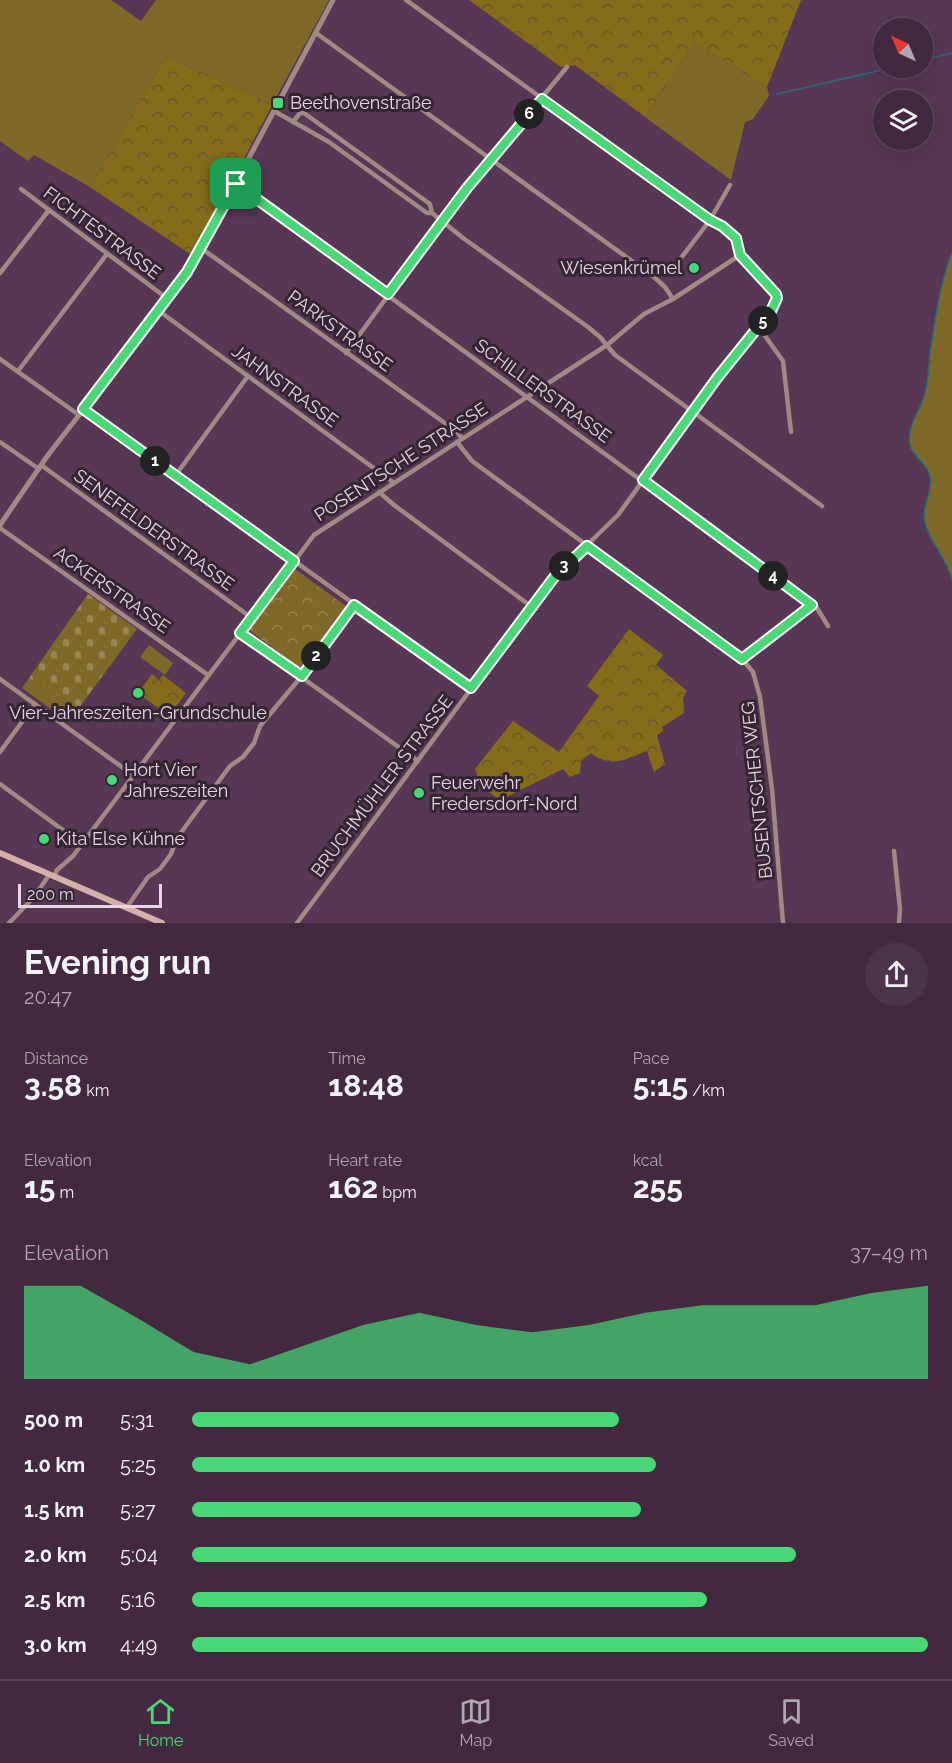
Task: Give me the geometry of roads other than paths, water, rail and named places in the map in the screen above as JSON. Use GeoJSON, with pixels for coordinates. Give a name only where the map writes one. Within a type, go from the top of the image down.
{"type":"FeatureCollection","features":[{"type":"Feature","properties":{"kind":"main road"},"geometry":{"type":"LineString","coordinates":[[0,853],[162,923]]}},
{"type":"Feature","properties":{"kind":"street"},"geometry":{"type":"LineString","coordinates":[[0,526],[40,467],[168,299],[201,248],[333,0]]}},
{"type":"Feature","properties":{"kind":"street","name":"BRUCHMÜHLER STRASSE"},"geometry":{"type":"LineString","coordinates":[[297,923],[555,576],[618,515],[717,378],[771,311],[777,298],[776,294],[740,255],[736,238],[722,226],[710,220],[406,0]]}},
{"type":"Feature","properties":{"kind":"street"},"geometry":{"type":"LineString","coordinates":[[316,33],[654,277],[673,299]]}},
{"type":"Feature","properties":{"kind":"street"},"geometry":{"type":"LineString","coordinates":[[346,353],[442,221],[567,68]]}},
{"type":"Feature","properties":{"kind":"street"},"geometry":{"type":"LineString","coordinates":[[274,111],[329,142],[427,213],[432,213],[588,327],[615,355],[822,506]]}},
{"type":"Feature","properties":{"kind":"street"},"geometry":{"type":"LineString","coordinates":[[293,122],[300,113],[304,113],[430,204],[432,213]]}},
{"type":"Feature","properties":{"kind":"street","name":"SCHILLERSTRASSE"},"geometry":{"type":"LineString","coordinates":[[236,184],[817,608],[828,626]]}},
{"type":"Feature","properties":{"kind":"street"},"geometry":{"type":"LineString","coordinates":[[681,258],[710,220],[730,185]]}},
{"type":"Feature","properties":{"kind":"street","name":"FICHTESTRASSE"},"geometry":{"type":"LineString","coordinates":[[21,189],[168,299]]}},
{"type":"Feature","properties":{"kind":"street"},"geometry":{"type":"LineString","coordinates":[[0,273],[49,210]]}},
{"type":"Feature","properties":{"kind":"street","name":"PARKSTRASSE"},"geometry":{"type":"LineString","coordinates":[[201,248],[456,431],[472,461],[742,659]]}},
{"type":"Feature","properties":{"kind":"street"},"geometry":{"type":"LineString","coordinates":[[18,371],[107,254]]}},
{"type":"Feature","properties":{"kind":"street","name":"POSENTSCHE STRASSE"},"geometry":{"type":"LineString","coordinates":[[9,923],[51,876],[73,856],[314,535],[606,345],[644,314],[673,299],[740,255]]}},
{"type":"Feature","properties":{"kind":"street","name":"JAHNSTRASSE"},"geometry":{"type":"LineString","coordinates":[[159,311],[394,483]]}},
{"type":"Feature","properties":{"kind":"street"},"geometry":{"type":"LineString","coordinates":[[758,326],[783,361],[791,432]]}},
{"type":"Feature","properties":{"kind":"street"},"geometry":{"type":"LineString","coordinates":[[0,358],[79,415]]}},
{"type":"Feature","properties":{"kind":"street"},"geometry":{"type":"LineString","coordinates":[[175,476],[248,376]]}},
{"type":"Feature","properties":{"kind":"street"},"geometry":{"type":"LineString","coordinates":[[83,409],[471,688]]}},
{"type":"Feature","properties":{"kind":"street","name":"SENEFELDERSTRASSE"},"geometry":{"type":"LineString","coordinates":[[0,442],[40,467],[252,618]]}},
{"type":"Feature","properties":{"kind":"street"},"geometry":{"type":"LineString","coordinates":[[379,492],[532,607]]}},
{"type":"Feature","properties":{"kind":"street","name":"ACKERSTRASSE"},"geometry":{"type":"LineString","coordinates":[[0,526],[208,675]]}},
{"type":"Feature","properties":{"kind":"street"},"geometry":{"type":"LineString","coordinates":[[126,907],[148,877],[160,869],[173,850],[177,838],[230,766],[243,757],[254,743],[260,726],[302,676],[354,605]]}},
{"type":"Feature","properties":{"kind":"street"},"geometry":{"type":"LineString","coordinates":[[742,659],[812,605]]}},
{"type":"Feature","properties":{"kind":"street"},"geometry":{"type":"LineString","coordinates":[[240,633],[418,761]]}},
{"type":"Feature","properties":{"kind":"street","name":"BUSENTSCHER WEG"},"geometry":{"type":"LineString","coordinates":[[742,659],[753,672],[760,697],[772,789],[783,923]]}},
{"type":"Feature","properties":{"kind":"street"},"geometry":{"type":"LineString","coordinates":[[0,679],[133,775]]}},
{"type":"Feature","properties":{"kind":"street"},"geometry":{"type":"LineString","coordinates":[[0,752],[35,704]]}},
{"type":"Feature","properties":{"kind":"street"},"geometry":{"type":"LineString","coordinates":[[0,784],[82,844]]}},
{"type":"Feature","properties":{"kind":"street"},"geometry":{"type":"LineString","coordinates":[[894,851],[900,909],[899,923]]}},
{"type":"Feature","properties":{"kind":"waterway"},"geometry":{"type":"LineString","coordinates":[[933,57],[952,53]]}},
{"type":"Feature","properties":{"kind":"waterway"},"geometry":{"type":"LineString","coordinates":[[777,94],[873,72]]}},
{"type":"Feature","properties":{"kind":"waterway"},"geometry":{"type":"LineString","coordinates":[[952,253],[939,300],[926,391],[909,438],[914,453],[926,467],[930,476],[924,516],[932,540],[946,563],[952,579]]}},
{"type":"Feature","properties":{"kind":"place","name":"Beethovenstraße"},"geometry":{"type":"Point","coordinates":[278,103]}},
{"type":"Feature","properties":{"kind":"place","name":"Wiesenkrümel"},"geometry":{"type":"Point","coordinates":[694,268]}},
{"type":"Feature","properties":{"kind":"place","name":"Vier-Jahreszeiten-Grundschule"},"geometry":{"type":"Point","coordinates":[138,693]}},
{"type":"Feature","properties":{"kind":"place","name":"Hort Vier Jahreszeiten"},"geometry":{"type":"Point","coordinates":[112,780]}},
{"type":"Feature","properties":{"kind":"place","name":"Feuerwehr Fredersdorf-Nord"},"geometry":{"type":"Point","coordinates":[419,793]}},
{"type":"Feature","properties":{"kind":"place","name":"Kita Else Kühne"},"geometry":{"type":"Point","coordinates":[44,839]}}]}
